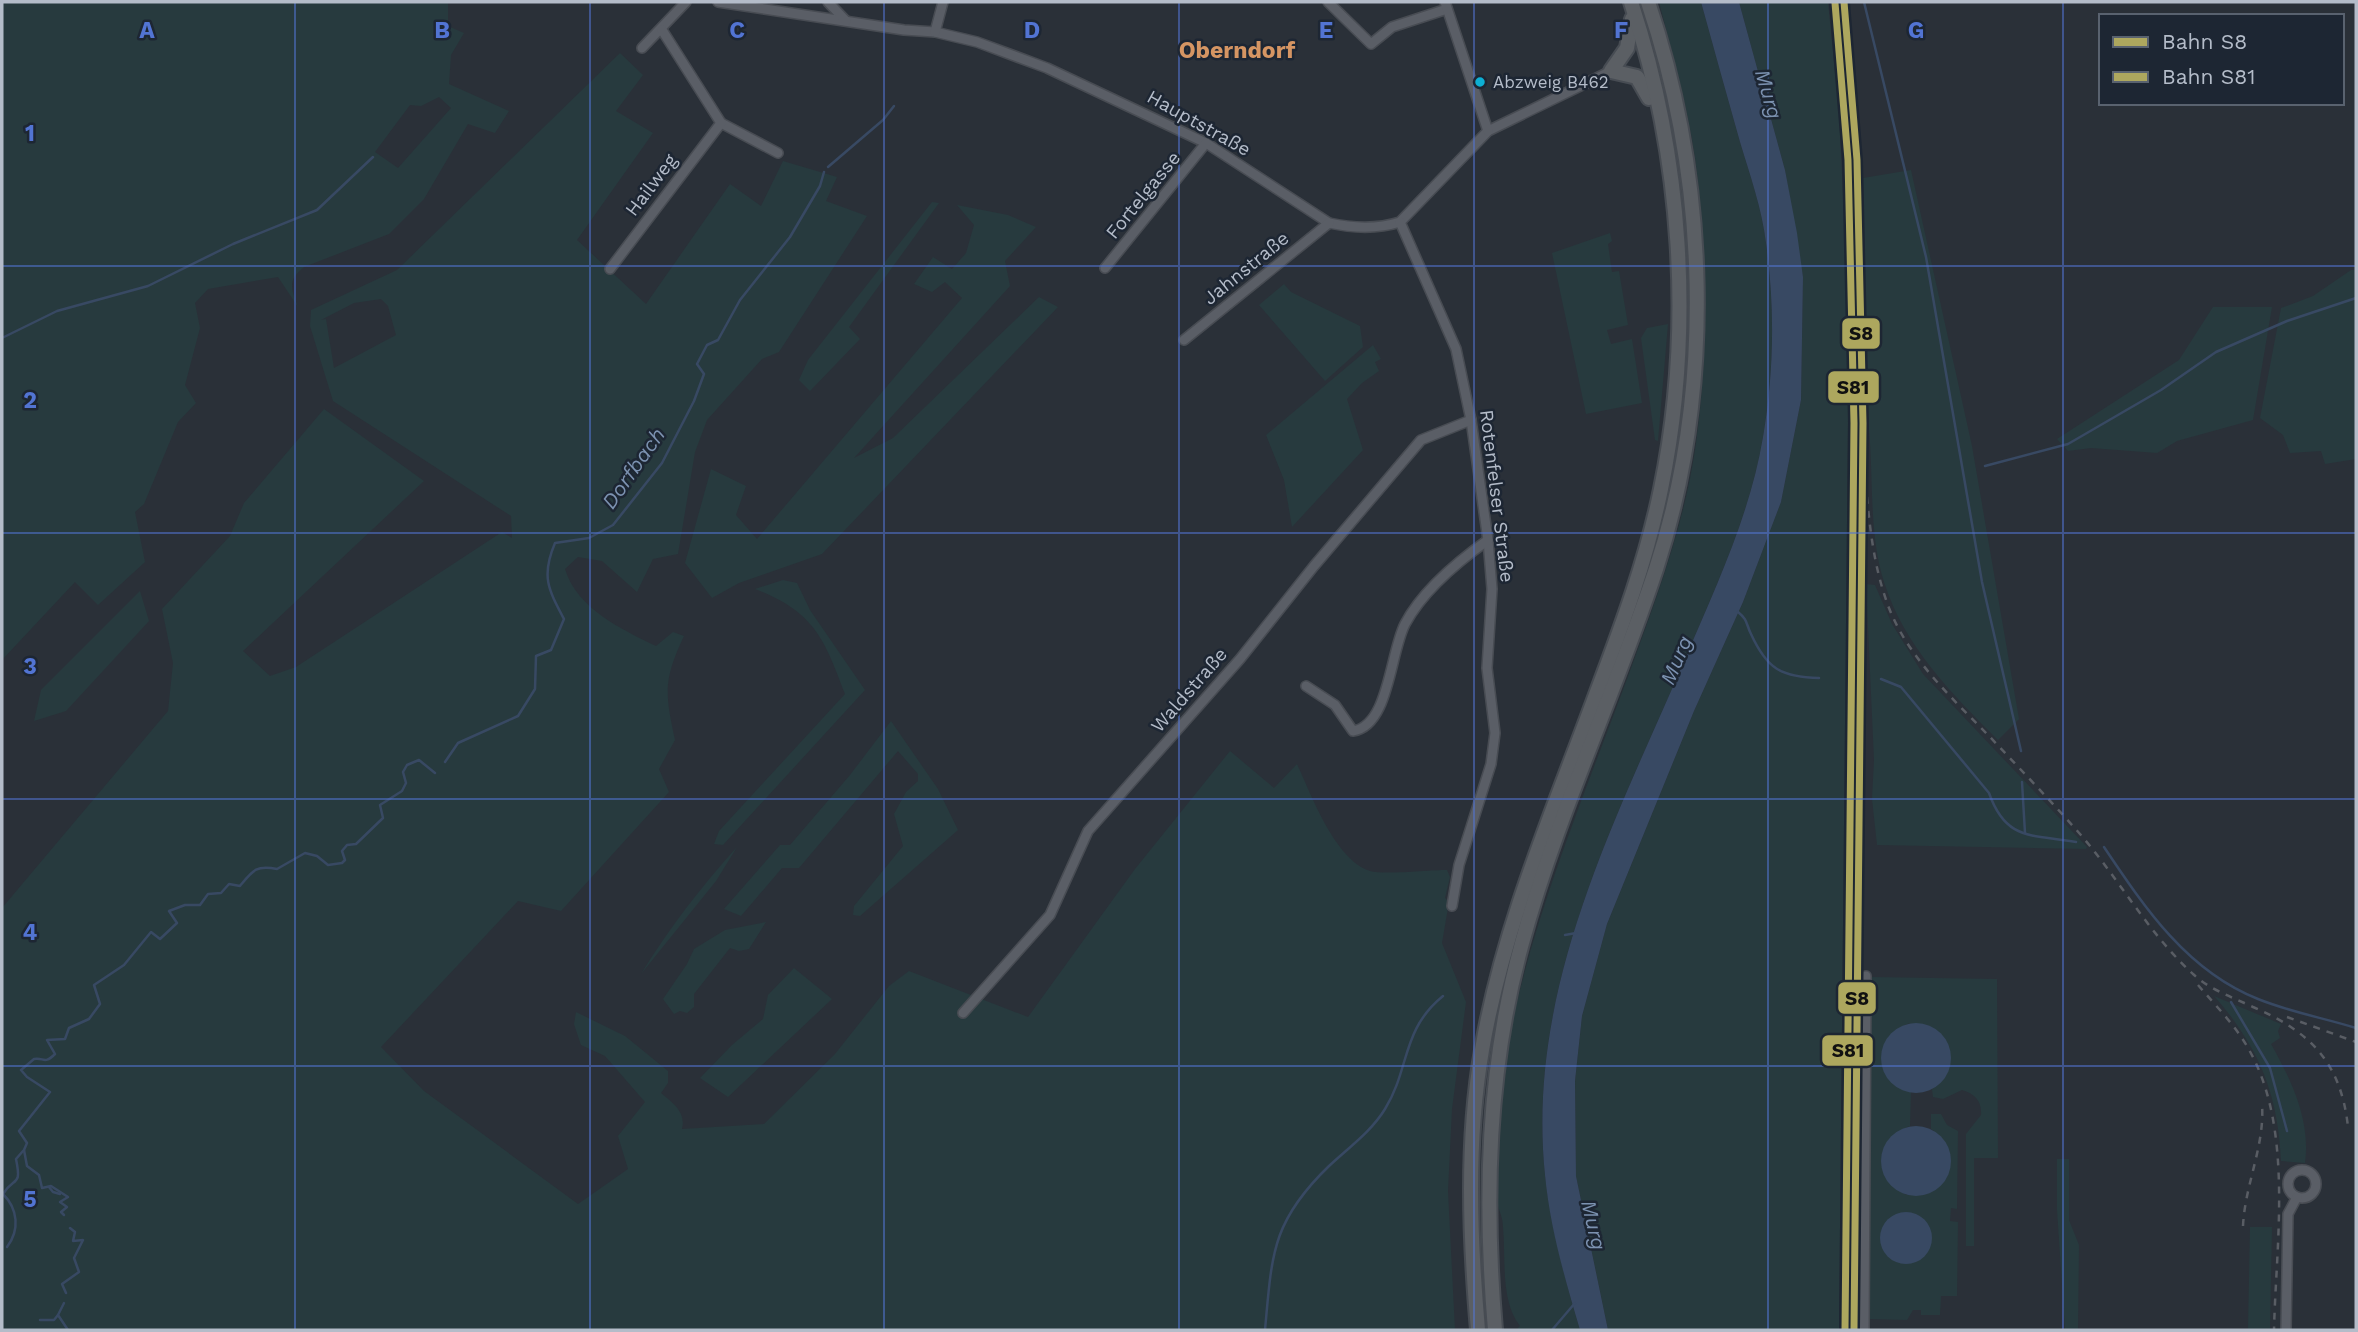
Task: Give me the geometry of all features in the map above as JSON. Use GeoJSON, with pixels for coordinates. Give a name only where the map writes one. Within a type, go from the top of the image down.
{"type":"FeatureCollection","features":[{"type":"Feature","properties":{"kind":"highway"},"geometry":{"type":"LineString","coordinates":[[1495,1330],[1490,1274],[1488,1154],[1498,1059],[1522,944],[1565,816],[1657,567],[1677,489],[1691,412],[1697,328],[1687,173],[1674,99],[1648,2]]}},
{"type":"Feature","properties":{"kind":"highway"},"geometry":{"type":"LineString","coordinates":[[1632,6],[1627,48],[1611,71],[1637,77],[1648,98],[1658,104]]}},
{"type":"Feature","properties":{"kind":"highway"},"geometry":{"type":"LineString","coordinates":[[1478,1330],[1472,1261],[1472,1152],[1482,1050],[1521,896],[1641,565],[1661,489],[1671,424],[1680,327],[1680,267],[1672,185],[1658,104],[1632,6]]}},
{"type":"Feature","properties":{"kind":"street"},"geometry":{"type":"LineString","coordinates":[[642,48],[686,2]]}},
{"type":"Feature","properties":{"kind":"street","name":"Hauptstraße"},"geometry":{"type":"LineString","coordinates":[[718,2],[934,32],[977,43],[1047,68],[1206,143],[1329,223]]}},
{"type":"Feature","properties":{"kind":"street"},"geometry":{"type":"LineString","coordinates":[[828,2],[846,21]]}},
{"type":"Feature","properties":{"kind":"street"},"geometry":{"type":"LineString","coordinates":[[934,32],[943,2]]}},
{"type":"Feature","properties":{"kind":"street"},"geometry":{"type":"LineString","coordinates":[[1328,2],[1371,44],[1392,27],[1446,5],[1488,131]]}},
{"type":"Feature","properties":{"kind":"street"},"geometry":{"type":"LineString","coordinates":[[662,30],[720,122],[778,153]]}},
{"type":"Feature","properties":{"kind":"street"},"geometry":{"type":"LineString","coordinates":[[1329,223],[1387,226],[1401,222],[1488,131],[1611,71]]}},
{"type":"Feature","properties":{"kind":"street","name":"Hailweg"},"geometry":{"type":"LineString","coordinates":[[610,270],[720,122]]}},
{"type":"Feature","properties":{"kind":"street","name":"Fortelgasse"},"geometry":{"type":"LineString","coordinates":[[1105,268],[1206,143]]}},
{"type":"Feature","properties":{"kind":"street","name":"Rotenfelser Straße"},"geometry":{"type":"LineString","coordinates":[[1401,222],[1456,349],[1471,420],[1492,589],[1487,668],[1495,733],[1491,764],[1459,865],[1452,906]]}},
{"type":"Feature","properties":{"kind":"street","name":"Jahnstraße"},"geometry":{"type":"LineString","coordinates":[[1184,340],[1329,223]]}},
{"type":"Feature","properties":{"kind":"street","name":"Waldstraße"},"geometry":{"type":"LineString","coordinates":[[963,1013],[1050,915],[1088,831],[1240,659],[1323,555],[1421,440],[1471,420]]}},
{"type":"Feature","properties":{"kind":"street"},"geometry":{"type":"LineString","coordinates":[[1306,686],[1335,705],[1353,731],[1370,723],[1382,705],[1391,661],[1405,624],[1458,561],[1488,540]]}},
{"type":"Feature","properties":{"kind":"street"},"geometry":{"type":"LineString","coordinates":[[1864,1330],[1866,976]]}},
{"type":"Feature","properties":{"kind":"street"},"geometry":{"type":"LineString","coordinates":[[2286,1330],[2288,1214],[2297,1197]]}},
{"type":"Feature","properties":{"kind":"green space"},"geometry":{"type":"Polygon","coordinates":[[[2,2],[448,2],[448,26],[464,33],[451,55],[449,84],[509,111],[495,133],[468,124],[424,199],[389,234],[304,267],[295,276],[292,285],[298,307],[278,277],[208,289],[195,303],[200,328],[185,385],[196,403],[178,422],[144,504],[135,512],[145,562],[98,605],[75,582],[2,660],[2,2]],[[439,97],[421,106],[410,105],[375,152],[398,168],[451,108],[439,97]]]}},
{"type":"Feature","properties":{"kind":"green space"},"geometry":{"type":"Polygon","coordinates":[[[1659,2],[1701,2],[1764,230],[1772,316],[1769,389],[1757,466],[1741,522],[1604,846],[1581,909],[1562,974],[1549,1039],[1543,1106],[1545,1175],[1559,1253],[1580,1330],[1516,1330],[1520,1326],[1509,1304],[1505,1279],[1503,1223],[1495,1194],[1496,1128],[1518,996],[1557,867],[1668,562],[1685,503],[1700,411],[1705,312],[1698,182],[1687,114],[1659,2]]]}},
{"type":"Feature","properties":{"kind":"green space"},"geometry":{"type":"Polygon","coordinates":[[[1739,2],[1828,2],[1839,112],[1849,319],[1839,1330],[1608,1330],[1576,1176],[1575,1081],[1582,1016],[1607,924],[1694,711],[1743,602],[1781,502],[1801,400],[1803,277],[1785,170],[1739,2]]]}},
{"type":"Feature","properties":{"kind":"green space"},"geometry":{"type":"Polygon","coordinates":[[[620,53],[643,75],[616,111],[653,133],[577,240],[646,304],[730,184],[761,206],[783,161],[837,177],[826,201],[867,216],[779,352],[762,359],[707,420],[695,452],[678,554],[653,559],[637,592],[602,561],[578,557],[565,569],[571,583],[590,607],[616,625],[656,646],[673,632],[684,636],[672,665],[668,687],[675,740],[659,769],[669,792],[561,911],[518,901],[381,1047],[424,1091],[578,1204],[628,1169],[618,1136],[645,1102],[605,1056],[581,1045],[574,1024],[576,1012],[625,1036],[668,1071],[668,1083],[661,1093],[681,1113],[682,1129],[764,1124],[835,1054],[889,986],[909,971],[1028,1017],[1135,869],[1230,751],[1274,788],[1297,764],[1335,840],[1357,864],[1377,872],[1447,870],[1450,877],[1445,898],[1449,902],[1442,943],[1466,1002],[1452,1109],[1448,1191],[1455,1330],[2,1330],[2,908],[168,711],[173,663],[162,609],[230,536],[244,503],[324,409],[424,481],[243,651],[270,676],[296,667],[502,532],[512,538],[511,516],[333,401],[310,326],[311,310],[397,270],[620,53]],[[381,299],[354,303],[321,320],[326,319],[334,368],[396,335],[388,306],[381,299]]]}},
{"type":"Feature","properties":{"kind":"green space"},"geometry":{"type":"Polygon","coordinates":[[[1911,170],[1972,446],[2019,719],[1998,740],[1931,668],[1904,627],[1884,582],[1875,541],[1867,412],[1863,178],[1911,170]]]}},
{"type":"Feature","properties":{"kind":"green space"},"geometry":{"type":"Polygon","coordinates":[[[932,202],[939,203],[849,327],[860,339],[810,391],[799,380],[808,360],[932,202]]]}},
{"type":"Feature","properties":{"kind":"green space"},"geometry":{"type":"Polygon","coordinates":[[[957,205],[1008,215],[1036,227],[1005,261],[1010,286],[854,458],[893,438],[1039,297],[1058,307],[822,554],[739,583],[712,598],[685,563],[711,469],[746,486],[736,515],[757,539],[962,298],[945,282],[932,292],[914,284],[933,257],[952,269],[966,253],[974,225],[957,205]]]}},
{"type":"Feature","properties":{"kind":"green space"},"geometry":{"type":"Polygon","coordinates":[[[1610,233],[1612,241],[1608,244],[1612,272],[1619,271],[1628,325],[1607,330],[1611,344],[1632,339],[1642,403],[1586,414],[1552,253],[1610,233]]]}},
{"type":"Feature","properties":{"kind":"green space"},"geometry":{"type":"Polygon","coordinates":[[[2351,270],[2356,270],[2356,459],[2325,464],[2321,451],[2290,453],[2283,435],[2260,418],[2281,308],[2313,296],[2351,270]]]}},
{"type":"Feature","properties":{"kind":"green space"},"geometry":{"type":"Polygon","coordinates":[[[1284,284],[1291,292],[1360,326],[1363,347],[1325,381],[1259,305],[1284,284]]]}},
{"type":"Feature","properties":{"kind":"green space"},"geometry":{"type":"Polygon","coordinates":[[[2213,307],[2272,307],[2253,420],[2177,441],[2157,453],[2091,448],[2068,451],[2057,439],[2179,360],[2213,307]]]}},
{"type":"Feature","properties":{"kind":"green space"},"geometry":{"type":"Polygon","coordinates":[[[1668,324],[1658,441],[1655,440],[1641,338],[1647,328],[1668,324]]]}},
{"type":"Feature","properties":{"kind":"green space"},"geometry":{"type":"Polygon","coordinates":[[[1373,345],[1381,359],[1375,362],[1379,371],[1362,383],[1347,399],[1363,450],[1292,527],[1284,480],[1266,435],[1373,345]]]}},
{"type":"Feature","properties":{"kind":"green space"},"geometry":{"type":"Polygon","coordinates":[[[783,580],[797,583],[810,610],[865,690],[723,845],[714,844],[719,831],[845,694],[823,642],[814,629],[791,607],[755,589],[783,580]]]}},
{"type":"Feature","properties":{"kind":"green space"},"geometry":{"type":"Polygon","coordinates":[[[1866,584],[1875,585],[1892,624],[1923,674],[2086,849],[1877,845],[1872,799],[1874,760],[1866,584]]]}},
{"type":"Feature","properties":{"kind":"green space"},"geometry":{"type":"Polygon","coordinates":[[[140,591],[149,621],[66,711],[34,721],[41,690],[140,591]]]}},
{"type":"Feature","properties":{"kind":"green space"},"geometry":{"type":"Polygon","coordinates":[[[891,721],[938,789],[958,830],[860,916],[853,915],[854,906],[903,846],[894,814],[906,792],[918,781],[918,774],[898,751],[799,868],[782,868],[741,916],[724,909],[780,845],[790,845],[850,775],[891,721]]]}},
{"type":"Feature","properties":{"kind":"green space"},"geometry":{"type":"Polygon","coordinates":[[[737,847],[716,881],[641,974],[686,908],[737,847]]]}},
{"type":"Feature","properties":{"kind":"green space"},"geometry":{"type":"Polygon","coordinates":[[[766,922],[749,949],[739,951],[730,948],[694,994],[694,1007],[687,1013],[680,1011],[674,1014],[663,999],[694,949],[725,930],[766,922]]]}},
{"type":"Feature","properties":{"kind":"green space"},"geometry":{"type":"Polygon","coordinates":[[[794,968],[832,999],[728,1097],[700,1078],[732,1045],[763,1019],[768,995],[794,968]]]}},
{"type":"Feature","properties":{"kind":"green space"},"geometry":{"type":"Polygon","coordinates":[[[1870,977],[1997,979],[1998,1158],[1974,1158],[1974,1246],[1966,1246],[1966,1134],[1981,1115],[1979,1102],[1962,1090],[1943,1099],[1933,1097],[1932,1089],[1939,1084],[1910,1023],[1891,1036],[1884,1050],[1885,1073],[1911,1092],[1910,1126],[1891,1140],[1883,1160],[1888,1180],[1907,1195],[1934,1131],[1931,1129],[1931,1114],[1941,1114],[1947,1125],[1958,1131],[1957,1209],[1951,1208],[1950,1221],[1958,1222],[1957,1296],[1941,1296],[1940,1315],[1921,1315],[1921,1310],[1913,1310],[1907,1320],[1868,1319],[1870,977]]]}},
{"type":"Feature","properties":{"kind":"green space"},"geometry":{"type":"Polygon","coordinates":[[[2214,996],[2281,1024],[2278,1031],[2280,1038],[2271,1044],[2298,1101],[2305,1132],[2305,1163],[2281,1161],[2276,1114],[2263,1072],[2243,1034],[2214,996]]]}},
{"type":"Feature","properties":{"kind":"green space"},"geometry":{"type":"Polygon","coordinates":[[[2057,1159],[2069,1159],[2069,1220],[2079,1245],[2078,1330],[2065,1330],[2057,1210],[2057,1159]]]}},
{"type":"Feature","properties":{"kind":"green space"},"geometry":{"type":"Polygon","coordinates":[[[2250,1227],[2272,1227],[2270,1330],[2248,1330],[2250,1227]]]}},
{"type":"Feature","properties":{"kind":"water","name":"Murg"},"geometry":{"type":"Polygon","coordinates":[[[1701,2],[1739,2],[1785,170],[1803,277],[1801,400],[1781,502],[1743,602],[1694,711],[1607,924],[1582,1016],[1575,1081],[1576,1176],[1608,1330],[1580,1330],[1554,1234],[1545,1175],[1543,1106],[1549,1039],[1562,974],[1581,909],[1604,846],[1741,522],[1757,466],[1769,389],[1772,316],[1764,230],[1701,2]]]}},
{"type":"Feature","properties":{"kind":"water"},"geometry":{"type":"Polygon","coordinates":[[[1916,1023],[1941,1033],[1951,1058],[1941,1083],[1916,1093],[1891,1083],[1881,1058],[1891,1033],[1916,1023]]]}},
{"type":"Feature","properties":{"kind":"water"},"geometry":{"type":"Polygon","coordinates":[[[1916,1126],[1941,1136],[1951,1161],[1941,1186],[1916,1196],[1891,1186],[1881,1161],[1891,1136],[1916,1126]]]}},
{"type":"Feature","properties":{"kind":"water"},"geometry":{"type":"Polygon","coordinates":[[[1906,1212],[1925,1219],[1932,1238],[1925,1257],[1906,1264],[1887,1257],[1880,1238],[1887,1219],[1906,1212]]]}},
{"type":"Feature","properties":{"kind":"waterway"},"geometry":{"type":"LineString","coordinates":[[1864,2],[1926,257],[1982,582],[2021,751]]}},
{"type":"Feature","properties":{"kind":"waterway","name":"Dorfbach"},"geometry":{"type":"LineString","coordinates":[[828,167],[883,120],[894,106]]}},
{"type":"Feature","properties":{"kind":"waterway"},"geometry":{"type":"LineString","coordinates":[[2,338],[57,311],[148,286],[233,244],[317,210],[373,157]]}},
{"type":"Feature","properties":{"kind":"waterway","name":"Dorfbach"},"geometry":{"type":"LineString","coordinates":[[445,762],[458,743],[518,716],[535,689],[536,656],[551,650],[564,619],[550,590],[547,574],[555,543],[589,538],[613,525],[662,463],[694,401],[704,374],[697,364],[707,345],[718,340],[740,300],[790,237],[820,186],[824,172]]}},
{"type":"Feature","properties":{"kind":"waterway"},"geometry":{"type":"LineString","coordinates":[[1985,466],[2068,444],[2161,390],[2216,352],[2287,321],[2356,298]]}},
{"type":"Feature","properties":{"kind":"waterway"},"geometry":{"type":"LineString","coordinates":[[1738,612],[1745,620],[1763,656],[1777,669],[1795,676],[1819,678]]}},
{"type":"Feature","properties":{"kind":"waterway"},"geometry":{"type":"LineString","coordinates":[[1881,679],[1901,687],[1989,793],[2003,820],[2033,836],[2076,842]]}},
{"type":"Feature","properties":{"kind":"waterway","name":"Dorfbach"},"geometry":{"type":"LineString","coordinates":[[24,1150],[27,1143],[19,1131],[50,1092],[21,1070],[34,1059],[46,1060],[55,1054],[47,1040],[65,1039],[69,1028],[89,1019],[100,1004],[94,985],[124,965],[151,932],[160,939],[177,923],[169,911],[185,905],[200,905],[208,894],[221,893],[229,884],[240,886],[259,868],[277,869],[305,853],[317,856],[328,865],[342,863],[345,860],[342,851],[347,845],[356,844],[383,818],[380,805],[402,791],[406,783],[403,772],[407,765],[419,760],[435,773]]}},
{"type":"Feature","properties":{"kind":"waterway"},"geometry":{"type":"LineString","coordinates":[[2022,782],[2025,833]]}},
{"type":"Feature","properties":{"kind":"waterway"},"geometry":{"type":"LineString","coordinates":[[2104,847],[2152,915],[2189,955],[2210,972],[2258,999],[2356,1028]]}},
{"type":"Feature","properties":{"kind":"waterway"},"geometry":{"type":"LineString","coordinates":[[1565,935],[1576,933]]}},
{"type":"Feature","properties":{"kind":"waterway"},"geometry":{"type":"LineString","coordinates":[[1265,1330],[1273,1260],[1285,1223],[1310,1186],[1366,1132],[1385,1109],[1420,1022],[1443,996]]}},
{"type":"Feature","properties":{"kind":"waterway"},"geometry":{"type":"LineString","coordinates":[[2231,1002],[2270,1068],[2287,1131]]}},
{"type":"Feature","properties":{"kind":"waterway"},"geometry":{"type":"LineString","coordinates":[[24,1150],[27,1166],[39,1175],[42,1188],[51,1186],[68,1197],[60,1202],[67,1207],[61,1212],[64,1215]]}},
{"type":"Feature","properties":{"kind":"waterway"},"geometry":{"type":"LineString","coordinates":[[7,1247],[14,1234],[15,1220],[12,1206],[3,1194],[16,1181],[16,1159],[23,1151]]}},
{"type":"Feature","properties":{"kind":"waterway"},"geometry":{"type":"LineString","coordinates":[[49,1187],[60,1194]]}},
{"type":"Feature","properties":{"kind":"waterway"},"geometry":{"type":"LineString","coordinates":[[66,1293],[62,1284],[79,1272],[74,1258],[83,1240],[73,1241],[75,1232],[70,1228]]}},
{"type":"Feature","properties":{"kind":"waterway"},"geometry":{"type":"LineString","coordinates":[[64,1303],[58,1315],[68,1330]]}},
{"type":"Feature","properties":{"kind":"waterway"},"geometry":{"type":"LineString","coordinates":[[1552,1330],[1575,1303]]}},
{"type":"Feature","properties":{"kind":"waterway"},"geometry":{"type":"LineString","coordinates":[[40,1320],[54,1320],[58,1315]]}},
{"type":"Feature","properties":{"kind":"railway"},"geometry":{"type":"LineString","coordinates":[[1863,441],[1870,526],[1882,588],[1898,627],[1920,661],[2080,834],[2162,942],[2193,974],[2222,993],[2291,1027],[2320,1052],[2338,1085],[2348,1127]]}},
{"type":"Feature","properties":{"kind":"railway"},"geometry":{"type":"LineString","coordinates":[[2198,985],[2231,1023],[2248,1048],[2262,1079],[2272,1113],[2279,1186],[2274,1330]]}},
{"type":"Feature","properties":{"kind":"railway"},"geometry":{"type":"LineString","coordinates":[[2287,1017],[2356,1042]]}},
{"type":"Feature","properties":{"kind":"railway"},"geometry":{"type":"LineString","coordinates":[[2243,1226],[2261,1135],[2262,1104]]}},
{"type":"Feature","properties":{"kind":"rail line","name":"S8"},"geometry":{"type":"LineString","coordinates":[[1844,2],[1857,160],[1863,423],[1854,1330]]}},
{"type":"Feature","properties":{"kind":"rail line","name":"S81"},"geometry":{"type":"LineString","coordinates":[[1835,3],[1848,160],[1854,423],[1845,1330]]}},
{"type":"Feature","properties":{"kind":"place","name":"Abzweig B462"},"geometry":{"type":"Point","coordinates":[1480,82]}},
{"type":"Feature","properties":{"kind":"district","name":"Oberndorf"},"geometry":{"type":"Point","coordinates":[1237,50]}}]}
